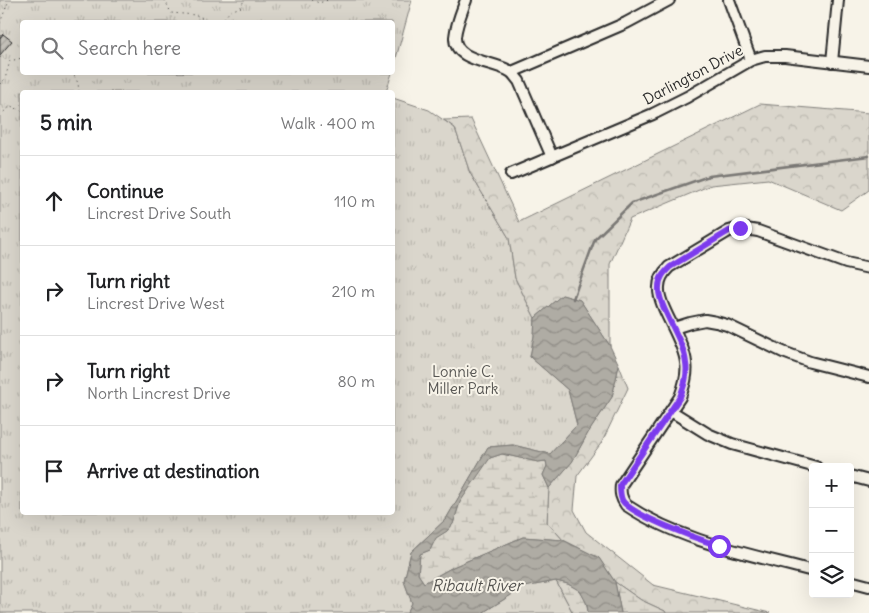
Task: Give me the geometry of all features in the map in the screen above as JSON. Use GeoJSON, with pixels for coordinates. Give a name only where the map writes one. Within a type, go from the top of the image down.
{"type":"FeatureCollection","features":[{"type":"Feature","properties":{"kind":"street"},"geometry":{"type":"LineString","coordinates":[[466,0],[456,32],[456,47],[469,57],[512,72],[519,81],[552,157]]}},
{"type":"Feature","properties":{"kind":"street"},"geometry":{"type":"LineString","coordinates":[[512,72],[626,23],[669,0]]}},
{"type":"Feature","properties":{"kind":"street"},"geometry":{"type":"LineString","coordinates":[[729,0],[751,60]]}},
{"type":"Feature","properties":{"kind":"street"},"geometry":{"type":"LineString","coordinates":[[832,62],[838,0]]}},
{"type":"Feature","properties":{"kind":"street","name":"Darlington Drive"},"geometry":{"type":"LineString","coordinates":[[511,174],[653,114],[687,97],[751,60],[765,56],[785,56],[869,66]]}},
{"type":"Feature","properties":{"kind":"street"},"geometry":{"type":"LineString","coordinates":[[809,570],[692,537],[632,509],[622,500],[620,485],[680,397],[686,373],[683,349],[659,296],[660,281],[663,273],[670,267],[729,231],[740,228],[758,231],[846,263],[869,268]]}},
{"type":"Feature","properties":{"kind":"street"},"geometry":{"type":"LineString","coordinates":[[674,328],[690,322],[705,320],[716,322],[727,325],[782,352],[810,362],[869,377]]}},
{"type":"Feature","properties":{"kind":"street"},"geometry":{"type":"LineString","coordinates":[[671,411],[702,431],[732,444],[809,465]]}},
{"type":"Feature","properties":{"kind":"street"},"geometry":{"type":"LineString","coordinates":[[854,477],[869,481]]}},
{"type":"Feature","properties":{"kind":"street"},"geometry":{"type":"LineString","coordinates":[[854,582],[869,586]]}},
{"type":"Feature","properties":{"kind":"path"},"geometry":{"type":"LineString","coordinates":[[0,24],[9,0]]}},
{"type":"Feature","properties":{"kind":"path"},"geometry":{"type":"LineString","coordinates":[[165,0],[171,13],[196,15],[205,20]]}},
{"type":"Feature","properties":{"kind":"path"},"geometry":{"type":"LineString","coordinates":[[223,20],[230,11],[241,7],[244,0]]}},
{"type":"Feature","properties":{"kind":"path"},"geometry":{"type":"LineString","coordinates":[[312,0],[318,3],[328,0]]}},
{"type":"Feature","properties":{"kind":"path"},"geometry":{"type":"LineString","coordinates":[[0,57],[10,61],[20,58]]}},
{"type":"Feature","properties":{"kind":"path"},"geometry":{"type":"LineString","coordinates":[[0,84],[5,79],[10,61]]}},
{"type":"Feature","properties":{"kind":"path"},"geometry":{"type":"LineString","coordinates":[[74,75],[80,90]]}},
{"type":"Feature","properties":{"kind":"path"},"geometry":{"type":"LineString","coordinates":[[0,115],[11,106],[20,110]]}},
{"type":"Feature","properties":{"kind":"green space","name":"Lonnie C. Miller Park"},"geometry":{"type":"Polygon","coordinates":[[[0,0],[412,0],[395,62],[395,20],[20,20],[20,75],[391,75],[387,90],[20,90],[20,515],[395,515],[395,99],[429,110],[455,128],[470,173],[509,238],[515,278],[535,318],[530,357],[568,390],[577,425],[550,454],[513,445],[488,447],[446,519],[411,552],[404,581],[412,603],[407,613],[0,613],[0,0]]]}},
{"type":"Feature","properties":{"kind":"green space"},"geometry":{"type":"Polygon","coordinates":[[[760,104],[869,113],[869,190],[841,210],[768,179],[711,185],[630,219],[610,264],[610,346],[580,300],[562,295],[535,318],[515,278],[509,238],[470,173],[455,128],[444,120],[471,119],[519,222],[760,104]]]}},
{"type":"Feature","properties":{"kind":"green space"},"geometry":{"type":"Polygon","coordinates":[[[619,365],[628,388],[602,442],[577,476],[574,510],[586,532],[653,585],[770,613],[666,613],[641,600],[615,582],[599,558],[563,540],[547,522],[549,488],[572,462],[588,433],[612,397],[619,365]]]}},
{"type":"Feature","properties":{"kind":"green space"},"geometry":{"type":"Polygon","coordinates":[[[502,454],[538,462],[546,461],[547,466],[543,475],[549,488],[547,522],[563,540],[523,537],[453,567],[424,583],[418,574],[420,554],[430,550],[436,537],[447,531],[453,524],[460,502],[490,458],[502,454]]]}},
{"type":"Feature","properties":{"kind":"green space"},"geometry":{"type":"Polygon","coordinates":[[[556,581],[573,613],[482,613],[524,587],[556,581]]]}},
{"type":"Feature","properties":{"kind":"green space"},"geometry":{"type":"Polygon","coordinates":[[[556,581],[574,587],[579,591],[585,600],[588,613],[573,613],[556,581]]]}},
{"type":"Feature","properties":{"kind":"green space"},"geometry":{"type":"Polygon","coordinates":[[[615,582],[641,600],[666,613],[621,613],[615,582]]]}},
{"type":"Feature","properties":{"kind":"water","name":"Ribault River"},"geometry":{"type":"Polygon","coordinates":[[[562,295],[580,300],[610,346],[619,365],[612,397],[588,433],[572,462],[549,488],[543,475],[547,466],[546,461],[538,462],[502,454],[490,458],[460,502],[453,524],[447,531],[436,538],[430,550],[420,554],[418,574],[424,583],[453,567],[523,537],[563,540],[599,558],[615,582],[621,613],[588,613],[587,604],[580,591],[568,584],[556,581],[524,587],[482,613],[407,613],[412,603],[404,581],[411,552],[446,519],[488,447],[513,445],[550,454],[577,425],[568,390],[530,357],[535,318],[562,295]]]}},
{"type":"Feature","properties":{"kind":"building"},"geometry":{"type":"Polygon","coordinates":[[[3,34],[12,41],[0,55],[0,38],[3,34]]]}},
{"type":"Feature","properties":{"kind":"waterway"},"geometry":{"type":"LineString","coordinates":[[573,299],[595,239],[632,203],[709,176],[869,156]]}},
{"type":"Feature","properties":{"kind":"route"},"geometry":{"type":"LineString","coordinates":[[719,546],[668,527],[632,509],[622,500],[620,485],[671,411],[680,397],[685,384],[686,363],[683,349],[659,296],[660,281],[663,273],[729,231],[740,228]]}}]}
